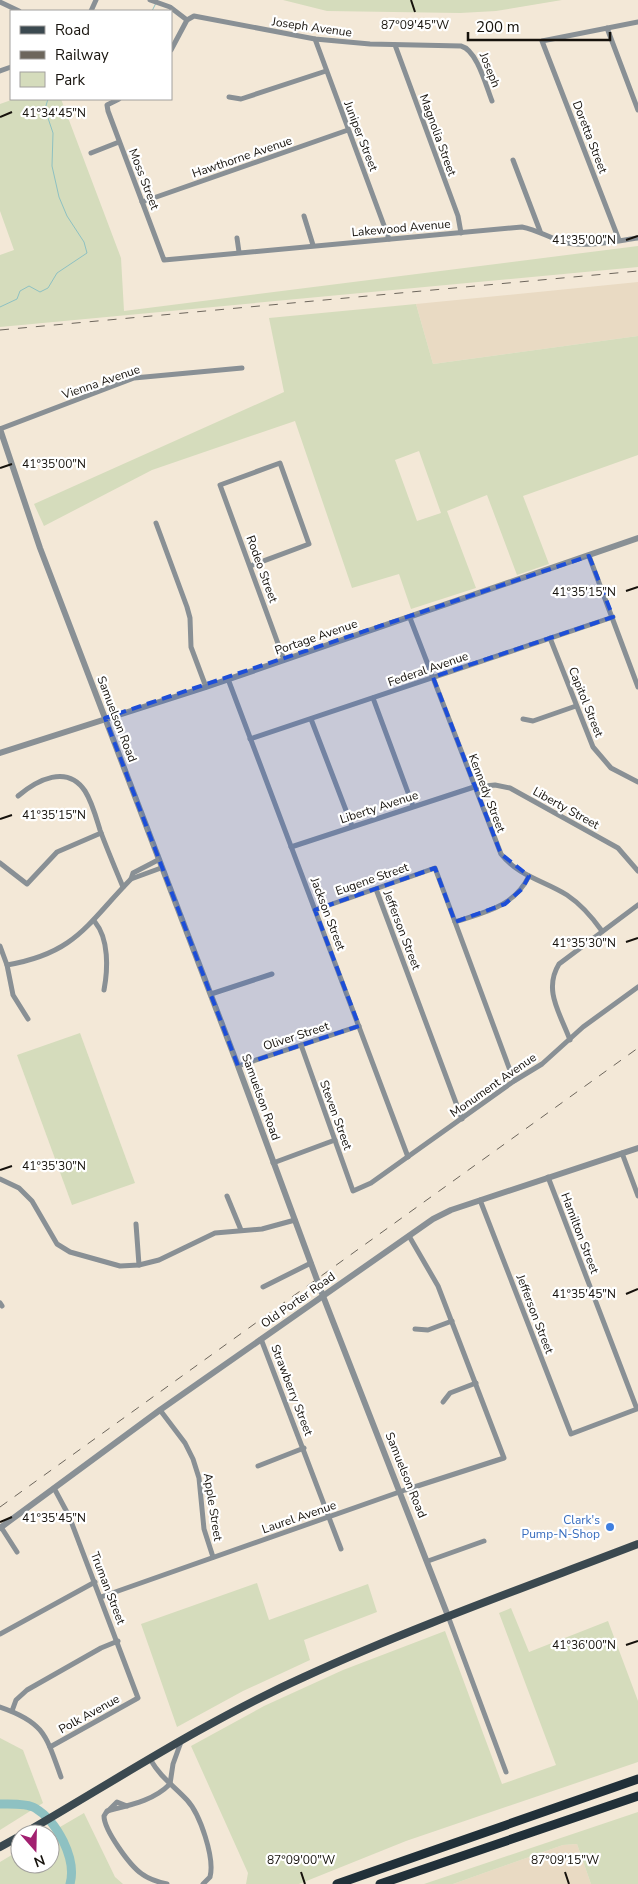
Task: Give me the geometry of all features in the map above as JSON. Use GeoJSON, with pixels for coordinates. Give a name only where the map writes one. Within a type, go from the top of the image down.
{"type":"FeatureCollection","features":[{"type":"Feature","properties":{"kind":"highway"},"geometry":{"type":"LineString","coordinates":[[337,1884],[638,1779]]}},
{"type":"Feature","properties":{"kind":"highway"},"geometry":{"type":"LineString","coordinates":[[380,1884],[638,1796]]}},
{"type":"Feature","properties":{"kind":"main road"},"geometry":{"type":"LineString","coordinates":[[40,1824],[215,1722],[304,1677],[448,1616],[638,1544]]}},
{"type":"Feature","properties":{"kind":"street"},"geometry":{"type":"LineString","coordinates":[[150,0],[171,10]]}},
{"type":"Feature","properties":{"kind":"street"},"geometry":{"type":"LineString","coordinates":[[0,2],[18,10]]}},
{"type":"Feature","properties":{"kind":"street"},"geometry":{"type":"LineString","coordinates":[[172,10],[187,20],[172,48]]}},
{"type":"Feature","properties":{"kind":"street","name":"Joseph Avenue"},"geometry":{"type":"LineString","coordinates":[[187,20],[200,16],[315,39],[394,45],[467,47]]}},
{"type":"Feature","properties":{"kind":"street"},"geometry":{"type":"LineString","coordinates":[[638,22],[608,28],[638,110]]}},
{"type":"Feature","properties":{"kind":"street","name":"Doretta Street"},"geometry":{"type":"LineString","coordinates":[[608,28],[542,41],[619,240]]}},
{"type":"Feature","properties":{"kind":"street","name":"Juniper Street"},"geometry":{"type":"LineString","coordinates":[[315,39],[389,238]]}},
{"type":"Feature","properties":{"kind":"street","name":"Magnolia Street"},"geometry":{"type":"LineString","coordinates":[[394,45],[458,216],[462,233]]}},
{"type":"Feature","properties":{"kind":"street","name":"Joseph"},"geometry":{"type":"LineString","coordinates":[[467,47],[473,54],[492,102]]}},
{"type":"Feature","properties":{"kind":"street"},"geometry":{"type":"LineString","coordinates":[[229,97],[241,99],[326,71]]}},
{"type":"Feature","properties":{"kind":"street","name":"Moss Street"},"geometry":{"type":"LineString","coordinates":[[117,100],[107,105],[119,142],[164,260]]}},
{"type":"Feature","properties":{"kind":"street","name":"Hawthorne Avenue"},"geometry":{"type":"LineString","coordinates":[[142,202],[348,130]]}},
{"type":"Feature","properties":{"kind":"street"},"geometry":{"type":"LineString","coordinates":[[91,153],[119,142]]}},
{"type":"Feature","properties":{"kind":"street"},"geometry":{"type":"LineString","coordinates":[[513,160],[540,232]]}},
{"type":"Feature","properties":{"kind":"street"},"geometry":{"type":"LineString","coordinates":[[304,216],[313,245]]}},
{"type":"Feature","properties":{"kind":"street","name":"Lakewood Avenue"},"geometry":{"type":"LineString","coordinates":[[164,260],[389,238],[522,228],[576,244],[638,238]]}},
{"type":"Feature","properties":{"kind":"street"},"geometry":{"type":"LineString","coordinates":[[238,238],[239,252]]}},
{"type":"Feature","properties":{"kind":"street","name":"Vienna Avenue"},"geometry":{"type":"LineString","coordinates":[[0,429],[134,378],[242,368]]}},
{"type":"Feature","properties":{"kind":"street","name":"Samuelson Road"},"geometry":{"type":"LineString","coordinates":[[0,429],[39,547],[211,994],[323,1296],[428,1561],[506,1772]]}},
{"type":"Feature","properties":{"kind":"street","name":"Rodeo Street"},"geometry":{"type":"LineString","coordinates":[[250,566],[309,544],[280,463],[220,486],[284,660]]}},
{"type":"Feature","properties":{"kind":"street"},"geometry":{"type":"LineString","coordinates":[[156,523],[187,607],[190,618],[191,647],[206,687]]}},
{"type":"Feature","properties":{"kind":"street","name":"Portage Avenue"},"geometry":{"type":"LineString","coordinates":[[0,753],[104,718],[206,687],[638,538]]}},
{"type":"Feature","properties":{"kind":"street"},"geometry":{"type":"LineString","coordinates":[[589,556],[638,687]]}},
{"type":"Feature","properties":{"kind":"street","name":"Federal Avenue"},"geometry":{"type":"LineString","coordinates":[[250,739],[612,617]]}},
{"type":"Feature","properties":{"kind":"street","name":"Kennedy Street"},"geometry":{"type":"LineString","coordinates":[[410,618],[501,854],[517,870],[574,900],[592,917],[602,931]]}},
{"type":"Feature","properties":{"kind":"street","name":"Capitol Street"},"geometry":{"type":"LineString","coordinates":[[550,638],[589,739],[599,756],[611,768],[638,782]]}},
{"type":"Feature","properties":{"kind":"street","name":"Jackson Street"},"geometry":{"type":"LineString","coordinates":[[228,679],[408,1157]]}},
{"type":"Feature","properties":{"kind":"street"},"geometry":{"type":"LineString","coordinates":[[373,698],[413,806]]}},
{"type":"Feature","properties":{"kind":"street"},"geometry":{"type":"LineString","coordinates":[[523,719],[533,721],[576,706]]}},
{"type":"Feature","properties":{"kind":"street"},"geometry":{"type":"LineString","coordinates":[[311,718],[352,826]]}},
{"type":"Feature","properties":{"kind":"street"},"geometry":{"type":"LineString","coordinates":[[18,796],[30,786],[48,778],[65,777],[72,779],[84,790],[123,887]]}},
{"type":"Feature","properties":{"kind":"street","name":"Liberty Street"},"geometry":{"type":"LineString","coordinates":[[474,787],[495,785],[516,792],[618,848],[638,871]]}},
{"type":"Feature","properties":{"kind":"street","name":"Liberty Avenue"},"geometry":{"type":"LineString","coordinates":[[291,847],[474,787]]}},
{"type":"Feature","properties":{"kind":"street"},"geometry":{"type":"LineString","coordinates":[[0,863],[27,884],[57,852],[101,833]]}},
{"type":"Feature","properties":{"kind":"street"},"geometry":{"type":"LineString","coordinates":[[132,879],[134,873],[158,860]]}},
{"type":"Feature","properties":{"kind":"street"},"geometry":{"type":"LineString","coordinates":[[7,965],[32,960],[54,951],[72,940],[94,922],[132,879],[162,868]]}},
{"type":"Feature","properties":{"kind":"street","name":"Eugene Street"},"geometry":{"type":"LineString","coordinates":[[315,910],[435,868],[455,922]]}},
{"type":"Feature","properties":{"kind":"street"},"geometry":{"type":"LineString","coordinates":[[514,1082],[455,922],[505,904],[515,898],[529,876]]}},
{"type":"Feature","properties":{"kind":"street","name":"Jefferson Street"},"geometry":{"type":"LineString","coordinates":[[376,889],[462,1119]]}},
{"type":"Feature","properties":{"kind":"street"},"geometry":{"type":"LineString","coordinates":[[570,1040],[551,987],[553,974],[559,964],[638,905]]}},
{"type":"Feature","properties":{"kind":"street"},"geometry":{"type":"LineString","coordinates":[[94,922],[101,929],[104,942],[107,970],[104,990]]}},
{"type":"Feature","properties":{"kind":"street"},"geometry":{"type":"LineString","coordinates":[[0,946],[7,965],[13,995],[28,1019]]}},
{"type":"Feature","properties":{"kind":"street"},"geometry":{"type":"LineString","coordinates":[[211,994],[272,974]]}},
{"type":"Feature","properties":{"kind":"street","name":"Monument Avenue"},"geometry":{"type":"LineString","coordinates":[[353,1191],[371,1183],[542,1064],[583,1027],[638,988]]}},
{"type":"Feature","properties":{"kind":"street","name":"Oliver Street"},"geometry":{"type":"LineString","coordinates":[[238,1066],[359,1026]]}},
{"type":"Feature","properties":{"kind":"street","name":"Steven Street"},"geometry":{"type":"LineString","coordinates":[[301,1045],[353,1191]]}},
{"type":"Feature","properties":{"kind":"street"},"geometry":{"type":"LineString","coordinates":[[273,1163],[335,1140]]}},
{"type":"Feature","properties":{"kind":"street","name":"Old Porter Road"},"geometry":{"type":"LineString","coordinates":[[0,1527],[160,1410],[433,1219],[480,1200],[638,1148]]}},
{"type":"Feature","properties":{"kind":"street"},"geometry":{"type":"LineString","coordinates":[[622,1153],[638,1196]]}},
{"type":"Feature","properties":{"kind":"street","name":"Hamilton Street"},"geometry":{"type":"LineString","coordinates":[[548,1177],[637,1409]]}},
{"type":"Feature","properties":{"kind":"street"},"geometry":{"type":"LineString","coordinates":[[0,1179],[19,1188],[26,1195],[38,1210],[53,1239],[64,1248],[108,1264],[140,1265],[172,1255],[215,1233],[273,1227],[295,1220]]}},
{"type":"Feature","properties":{"kind":"street"},"geometry":{"type":"LineString","coordinates":[[227,1196],[241,1230]]}},
{"type":"Feature","properties":{"kind":"street","name":"Jefferson Street"},"geometry":{"type":"LineString","coordinates":[[480,1200],[570,1434],[637,1409]]}},
{"type":"Feature","properties":{"kind":"street"},"geometry":{"type":"LineString","coordinates":[[136,1224],[140,1265]]}},
{"type":"Feature","properties":{"kind":"street"},"geometry":{"type":"LineString","coordinates":[[409,1236],[432,1272],[476,1383],[450,1393],[443,1402]]}},
{"type":"Feature","properties":{"kind":"street"},"geometry":{"type":"LineString","coordinates":[[263,1287],[311,1263]]}},
{"type":"Feature","properties":{"kind":"street"},"geometry":{"type":"LineString","coordinates":[[415,1328],[428,1330],[452,1321]]}},
{"type":"Feature","properties":{"kind":"street","name":"Strawberry Street"},"geometry":{"type":"LineString","coordinates":[[261,1339],[341,1549]]}},
{"type":"Feature","properties":{"kind":"street","name":"Laurel Avenue"},"geometry":{"type":"LineString","coordinates":[[102,1597],[400,1492],[504,1458],[476,1383]]}},
{"type":"Feature","properties":{"kind":"street","name":"Apple Street"},"geometry":{"type":"LineString","coordinates":[[160,1410],[185,1443],[194,1459],[199,1478],[204,1529],[213,1557]]}},
{"type":"Feature","properties":{"kind":"street","name":"Strawberry Street"},"geometry":{"type":"LineString","coordinates":[[258,1466],[304,1448]]}},
{"type":"Feature","properties":{"kind":"street","name":"Truman Street"},"geometry":{"type":"LineString","coordinates":[[54,1488],[67,1509],[102,1597],[138,1698]]}},
{"type":"Feature","properties":{"kind":"street"},"geometry":{"type":"LineString","coordinates":[[0,1527],[17,1552]]}},
{"type":"Feature","properties":{"kind":"street"},"geometry":{"type":"LineString","coordinates":[[428,1561],[484,1540]]}},
{"type":"Feature","properties":{"kind":"street"},"geometry":{"type":"LineString","coordinates":[[0,1634],[95,1582]]}},
{"type":"Feature","properties":{"kind":"street"},"geometry":{"type":"LineString","coordinates":[[12,1711],[16,1700],[27,1690],[101,1648],[118,1641]]}},
{"type":"Feature","properties":{"kind":"street","name":"Polk Avenue"},"geometry":{"type":"LineString","coordinates":[[50,1747],[138,1698]]}},
{"type":"Feature","properties":{"kind":"street"},"geometry":{"type":"LineString","coordinates":[[0,1707],[34,1723],[42,1730],[61,1777]]}},
{"type":"Feature","properties":{"kind":"street"},"geometry":{"type":"LineString","coordinates":[[167,1884],[152,1880],[136,1870],[109,1831],[104,1820],[107,1811],[117,1802],[127,1806],[162,1792],[170,1784],[173,1764],[181,1742]]}},
{"type":"Feature","properties":{"kind":"street"},"geometry":{"type":"LineString","coordinates":[[150,1759],[162,1778],[188,1801],[202,1831],[212,1872],[203,1884]]}},
{"type":"Feature","properties":{"kind":"highlighted area"},"geometry":{"type":"Polygon","coordinates":[[[589,556],[613,617],[433,677],[501,854],[529,876],[522,889],[505,904],[455,922],[435,868],[315,910],[359,1026],[238,1066],[105,718],[589,556]]]}},
{"type":"Feature","properties":{"kind":"shaded area"},"geometry":{"type":"Polygon","coordinates":[[[638,282],[638,336],[433,364],[416,304],[638,282]]]}},
{"type":"Feature","properties":{"kind":"shaded area"},"geometry":{"type":"Polygon","coordinates":[[[577,1844],[591,1884],[453,1884],[563,1845],[577,1844]]]}},
{"type":"Feature","properties":{"kind":"green space"},"geometry":{"type":"Polygon","coordinates":[[[283,0],[562,0],[496,11],[460,13],[327,11],[283,0]]]}},
{"type":"Feature","properties":{"kind":"green space"},"geometry":{"type":"Polygon","coordinates":[[[11,100],[61,100],[121,258],[124,311],[638,246],[638,267],[0,327],[0,255],[14,250],[0,211],[0,104],[11,100]]]}},
{"type":"Feature","properties":{"kind":"green space"},"geometry":{"type":"Polygon","coordinates":[[[416,304],[433,364],[638,336],[638,455],[523,496],[549,564],[517,575],[487,495],[447,511],[476,588],[411,609],[399,574],[352,588],[295,421],[152,470],[44,526],[34,504],[284,392],[269,318],[416,304]],[[419,451],[395,460],[417,521],[441,513],[419,451]]]}},
{"type":"Feature","properties":{"kind":"green space"},"geometry":{"type":"Polygon","coordinates":[[[80,1033],[135,1183],[72,1205],[17,1055],[80,1033]]]}},
{"type":"Feature","properties":{"kind":"green space"},"geometry":{"type":"Polygon","coordinates":[[[257,1583],[269,1620],[368,1584],[377,1612],[304,1640],[310,1660],[243,1691],[177,1727],[141,1624],[257,1583]]]}},
{"type":"Feature","properties":{"kind":"green space"},"geometry":{"type":"Polygon","coordinates":[[[511,1608],[529,1652],[608,1621],[638,1701],[638,1762],[406,1841],[299,1884],[246,1884],[248,1873],[191,1746],[264,1706],[343,1670],[445,1631],[502,1784],[556,1765],[499,1613],[511,1608]]]}},
{"type":"Feature","properties":{"kind":"green space"},"geometry":{"type":"Polygon","coordinates":[[[0,1738],[23,1750],[43,1803],[0,1830],[0,1738]]]}},
{"type":"Feature","properties":{"kind":"green space"},"geometry":{"type":"Polygon","coordinates":[[[638,1812],[638,1884],[591,1884],[577,1844],[563,1845],[453,1884],[424,1884],[638,1812]]]}},
{"type":"Feature","properties":{"kind":"green space"},"geometry":{"type":"Polygon","coordinates":[[[84,1813],[115,1877],[123,1884],[0,1884],[0,1862],[10,1856],[10,1874],[60,1874],[60,1827],[84,1813]]]}},
{"type":"Feature","properties":{"kind":"waterway"},"geometry":{"type":"LineString","coordinates":[[152,10],[156,3]]}},
{"type":"Feature","properties":{"kind":"waterway"},"geometry":{"type":"LineString","coordinates":[[0,307],[17,299],[20,291],[29,286],[40,292],[48,288],[57,273],[87,253],[84,242],[67,216],[59,197],[52,166],[53,133],[45,109],[48,100]]}},
{"type":"Feature","properties":{"kind":"waterway"},"geometry":{"type":"LineString","coordinates":[[0,1804],[32,1806],[51,1822],[58,1831],[68,1852],[71,1863],[70,1884]]}},
{"type":"Feature","properties":{"kind":"railway"},"geometry":{"type":"LineString","coordinates":[[0,330],[638,271]]}},
{"type":"Feature","properties":{"kind":"railway"},"geometry":{"type":"LineString","coordinates":[[0,1507],[638,1048]]}},
{"type":"Feature","properties":{"kind":"place","name":"Clark's Pump-N-Shop"},"geometry":{"type":"Point","coordinates":[610,1527]}}]}
